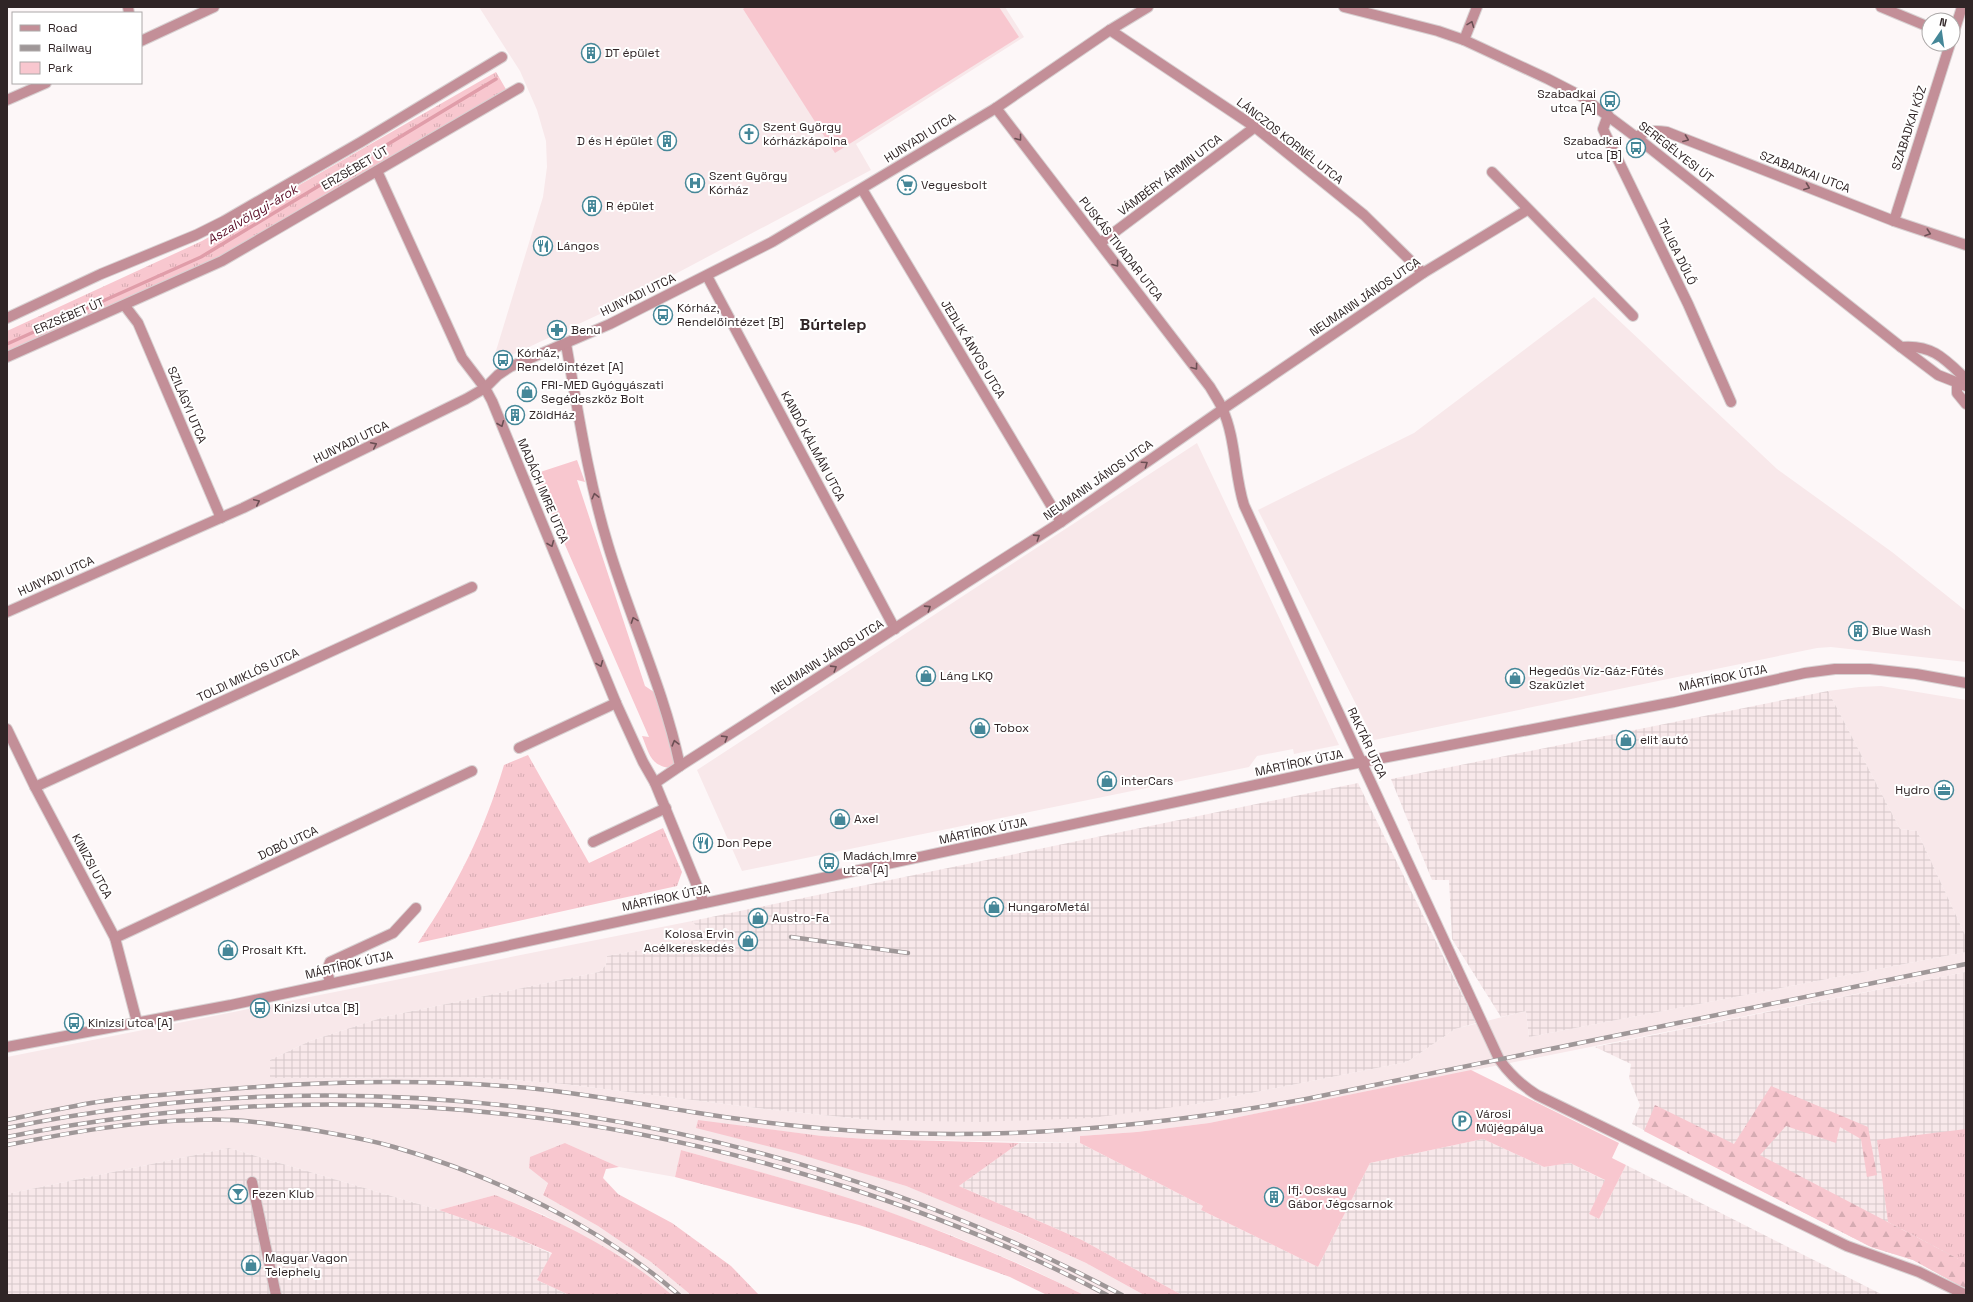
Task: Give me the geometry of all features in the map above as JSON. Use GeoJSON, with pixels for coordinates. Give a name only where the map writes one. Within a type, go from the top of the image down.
{"type":"FeatureCollection","features":[{"type":"Feature","properties":{"kind":"street"},"geometry":{"type":"LineString","coordinates":[[142,41],[214,7]]}},
{"type":"Feature","properties":{"kind":"street","name":"HUNYADI UTCA"},"geometry":{"type":"LineString","coordinates":[[7,612],[221,518],[382,441],[486,388],[498,375],[510,367],[566,344],[707,276],[772,242],[996,108],[1110,30],[1148,7]]}},
{"type":"Feature","properties":{"kind":"street","name":"SEREGÉLYESI ÚT"},"geometry":{"type":"LineString","coordinates":[[1344,7],[1438,31],[1464,40],[1548,78],[1581,96],[1608,115],[1938,375],[1963,383]]}},
{"type":"Feature","properties":{"kind":"street"},"geometry":{"type":"LineString","coordinates":[[1464,40],[1477,7]]}},
{"type":"Feature","properties":{"kind":"street"},"geometry":{"type":"LineString","coordinates":[[1881,7],[1921,24]]}},
{"type":"Feature","properties":{"kind":"street","name":"LÁNCZOS KORNÉL UTCA"},"geometry":{"type":"LineString","coordinates":[[1110,30],[1255,127],[1364,215],[1424,273]]}},
{"type":"Feature","properties":{"kind":"street","name":"SZABADKAI KÖZ"},"geometry":{"type":"LineString","coordinates":[[1894,221],[1947,52]]}},
{"type":"Feature","properties":{"kind":"street","name":"ERZSÉBET ÚT"},"geometry":{"type":"LineString","coordinates":[[7,318],[101,274],[196,235],[217,224],[354,146],[502,57]]}},
{"type":"Feature","properties":{"kind":"street"},"geometry":{"type":"LineString","coordinates":[[7,100],[44,84]]}},
{"type":"Feature","properties":{"kind":"street","name":"ERZSÉBET ÚT"},"geometry":{"type":"LineString","coordinates":[[7,357],[222,261],[519,88]]}},
{"type":"Feature","properties":{"kind":"street","name":"PUSKÁS TIVADAR UTCA"},"geometry":{"type":"LineString","coordinates":[[996,108],[1210,386],[1223,409]]}},
{"type":"Feature","properties":{"kind":"street","name":"TALIGA DŰLŐ"},"geometry":{"type":"LineString","coordinates":[[1608,115],[1603,129],[1688,304],[1731,402]]}},
{"type":"Feature","properties":{"kind":"street","name":"VÁMBÉRY ÁRMIN UTCA"},"geometry":{"type":"LineString","coordinates":[[1100,243],[1255,127]]}},
{"type":"Feature","properties":{"kind":"street","name":"SZABADKAI UTCA"},"geometry":{"type":"LineString","coordinates":[[1636,137],[1642,133],[1654,130],[1667,132],[1894,221],[1966,245]]}},
{"type":"Feature","properties":{"kind":"street","name":"MADÁCH IMRE UTCA"},"geometry":{"type":"LineString","coordinates":[[377,171],[462,358],[486,388],[616,703],[643,762],[656,783],[704,903]]}},
{"type":"Feature","properties":{"kind":"street"},"geometry":{"type":"LineString","coordinates":[[1492,172],[1527,210],[1633,316]]}},
{"type":"Feature","properties":{"kind":"street","name":"JEDLIK ÁNYOS UTCA"},"geometry":{"type":"LineString","coordinates":[[862,189],[1061,522]]}},
{"type":"Feature","properties":{"kind":"street","name":"NEUMANN JÁNOS UTCA"},"geometry":{"type":"LineString","coordinates":[[680,766],[1061,522],[1223,409],[1424,273],[1527,210]]}},
{"type":"Feature","properties":{"kind":"street","name":"KANDÓ KÁLMÁN UTCA"},"geometry":{"type":"LineString","coordinates":[[707,276],[896,629]]}},
{"type":"Feature","properties":{"kind":"street","name":"SZILÁGYI UTCA"},"geometry":{"type":"LineString","coordinates":[[124,306],[138,323],[221,518]]}},
{"type":"Feature","properties":{"kind":"street"},"geometry":{"type":"LineString","coordinates":[[566,344],[583,443],[608,546],[661,694],[680,766],[656,783]]}},
{"type":"Feature","properties":{"kind":"street"},"geometry":{"type":"LineString","coordinates":[[1901,347],[1915,346],[1940,355],[1963,383],[1957,392],[1966,404]]}},
{"type":"Feature","properties":{"kind":"street","name":"RAKTÁR UTCA"},"geometry":{"type":"LineString","coordinates":[[1223,409],[1230,434],[1240,491],[1244,505],[1499,1059],[1514,1079],[1537,1095],[1847,1246],[1918,1272],[1966,1295]]}},
{"type":"Feature","properties":{"kind":"street","name":"TOLDI MIKLÓS UTCA"},"geometry":{"type":"LineString","coordinates":[[35,786],[472,587]]}},
{"type":"Feature","properties":{"kind":"street","name":"MÁRTÍROK ÚTJA"},"geometry":{"type":"LineString","coordinates":[[7,1047],[230,1005],[1362,762],[1455,746],[1822,671],[1849,669],[1890,670],[1966,682]]}},
{"type":"Feature","properties":{"kind":"street"},"geometry":{"type":"LineString","coordinates":[[519,748],[616,703]]}},
{"type":"Feature","properties":{"kind":"street","name":"KINIZSI UTCA"},"geometry":{"type":"LineString","coordinates":[[7,728],[35,786],[115,938],[138,1022]]}},
{"type":"Feature","properties":{"kind":"street","name":"DOBÓ UTCA"},"geometry":{"type":"LineString","coordinates":[[115,938],[472,771]]}},
{"type":"Feature","properties":{"kind":"street"},"geometry":{"type":"LineString","coordinates":[[593,842],[666,808]]}},
{"type":"Feature","properties":{"kind":"street"},"geometry":{"type":"LineString","coordinates":[[330,983],[327,970],[330,962],[393,933],[416,908]]}},
{"type":"Feature","properties":{"kind":"street"},"geometry":{"type":"LineString","coordinates":[[252,1182],[276,1295]]}},
{"type":"Feature","properties":{"kind":"shaded area","name":"Szent György Kórház"},"geometry":{"type":"Polygon","coordinates":[[[479,7],[1005,7],[1024,37],[856,144],[871,170],[600,314],[499,361],[495,354],[543,197],[547,167],[546,141],[537,110],[520,71],[479,7]]]}},
{"type":"Feature","properties":{"kind":"shaded area"},"geometry":{"type":"Polygon","coordinates":[[[1594,297],[1777,469],[1892,552],[1966,611],[1966,662],[1831,647],[1817,648],[1374,740],[1258,510],[1414,433],[1594,297]]]}},
{"type":"Feature","properties":{"kind":"shaded area"},"geometry":{"type":"Polygon","coordinates":[[[1197,443],[1339,745],[1294,754],[1293,749],[1257,756],[1249,767],[742,871],[697,770],[1197,443]]]}},
{"type":"Feature","properties":{"kind":"shaded area"},"geometry":{"type":"Polygon","coordinates":[[[1881,686],[1966,700],[1966,937],[1917,831],[1900,829],[1828,691],[1881,686]]]}},
{"type":"Feature","properties":{"kind":"shaded area"},"geometry":{"type":"Polygon","coordinates":[[[1828,691],[1900,829],[1917,831],[1966,937],[1966,952],[1529,1037],[1526,1011],[1501,1017],[1452,939],[1449,880],[1432,880],[1391,779],[1828,691]]]}},
{"type":"Feature","properties":{"kind":"shaded area"},"geometry":{"type":"Polygon","coordinates":[[[1358,783],[1476,1023],[1455,1029],[1407,1062],[1196,1104],[1091,1118],[979,1122],[871,1120],[775,1110],[564,1084],[469,1077],[270,1078],[270,1060],[310,1041],[384,1017],[599,972],[606,965],[607,956],[707,938],[692,921],[1358,783]]]}},
{"type":"Feature","properties":{"kind":"shaded area"},"geometry":{"type":"Polygon","coordinates":[[[692,921],[708,938],[607,956],[606,965],[599,972],[384,1017],[310,1041],[270,1060],[270,1078],[469,1077],[564,1084],[775,1110],[871,1120],[1196,1104],[1407,1062],[1455,1029],[1526,1011],[1529,1037],[1966,952],[1966,972],[1209,1123],[1137,1132],[1080,1136],[1080,1143],[867,1139],[822,1136],[698,1121],[906,1186],[964,1209],[1086,1263],[1144,1295],[1084,1295],[1029,1268],[951,1235],[880,1209],[781,1178],[681,1150],[675,1177],[619,1167],[565,1143],[543,1194],[598,1226],[651,1262],[691,1295],[672,1295],[619,1256],[544,1215],[495,1195],[439,1210],[229,1148],[7,1194],[7,1057],[692,921]]]}},
{"type":"Feature","properties":{"kind":"shaded area"},"geometry":{"type":"Polygon","coordinates":[[[1966,972],[1966,1289],[1913,1260],[1871,1247],[1632,1124],[1640,1105],[1629,1078],[1631,1064],[1595,1047],[1966,972]]]}},
{"type":"Feature","properties":{"kind":"shaded area"},"geometry":{"type":"Polygon","coordinates":[[[1483,1139],[1544,1167],[1570,1163],[1606,1181],[1589,1214],[1599,1219],[1626,1165],[1883,1295],[1182,1295],[1082,1240],[959,1186],[1019,1143],[1080,1143],[1203,1206],[1201,1210],[1318,1267],[1370,1163],[1483,1139]]]}},
{"type":"Feature","properties":{"kind":"shaded area"},"geometry":{"type":"Polygon","coordinates":[[[229,1148],[439,1210],[507,1234],[552,1254],[537,1280],[569,1295],[7,1295],[7,1194],[229,1148]]]}},
{"type":"Feature","properties":{"kind":"green space"},"geometry":{"type":"Polygon","coordinates":[[[746,7],[999,7],[1019,37],[835,153],[743,9],[746,7]]]}},
{"type":"Feature","properties":{"kind":"green space"},"geometry":{"type":"Polygon","coordinates":[[[496,72],[507,91],[218,262],[7,356],[7,331],[202,241],[496,72]]]}},
{"type":"Feature","properties":{"kind":"green space"},"geometry":{"type":"Polygon","coordinates":[[[577,460],[585,482],[577,480],[645,686],[654,692],[678,761],[671,768],[659,765],[651,758],[642,736],[649,737],[538,483],[528,476],[577,460]]]}},
{"type":"Feature","properties":{"kind":"green space"},"geometry":{"type":"Polygon","coordinates":[[[528,755],[589,863],[663,828],[682,872],[677,886],[418,943],[445,901],[468,858],[488,813],[504,765],[528,755]]]}},
{"type":"Feature","properties":{"kind":"green space"},"geometry":{"type":"Polygon","coordinates":[[[1471,1070],[1619,1143],[1612,1158],[1626,1165],[1599,1219],[1589,1214],[1605,1180],[1570,1163],[1544,1167],[1483,1139],[1370,1163],[1318,1267],[1201,1210],[1203,1206],[1080,1143],[1080,1136],[1137,1132],[1209,1123],[1471,1070]]]}},
{"type":"Feature","properties":{"kind":"green space"},"geometry":{"type":"Polygon","coordinates":[[[1771,1086],[1868,1127],[1877,1175],[1867,1177],[1861,1139],[1840,1127],[1836,1143],[1786,1126],[1760,1155],[1966,1263],[1966,1289],[1913,1260],[1871,1247],[1644,1131],[1655,1105],[1734,1144],[1771,1086]]]}},
{"type":"Feature","properties":{"kind":"green space"},"geometry":{"type":"Polygon","coordinates":[[[698,1120],[822,1136],[867,1139],[1019,1143],[959,1186],[1082,1240],[1182,1295],[1144,1295],[1086,1263],[1022,1234],[906,1186],[795,1153],[696,1128],[698,1120]]]}},
{"type":"Feature","properties":{"kind":"green space"},"geometry":{"type":"Polygon","coordinates":[[[1966,1129],[1966,1263],[1888,1222],[1877,1140],[1966,1129]]]}},
{"type":"Feature","properties":{"kind":"green space"},"geometry":{"type":"Polygon","coordinates":[[[565,1143],[619,1167],[606,1169],[603,1178],[618,1194],[672,1223],[731,1266],[759,1295],[691,1295],[651,1262],[598,1226],[543,1195],[548,1183],[529,1168],[530,1157],[565,1143]]]}},
{"type":"Feature","properties":{"kind":"green space"},"geometry":{"type":"Polygon","coordinates":[[[681,1150],[806,1185],[881,1209],[984,1249],[1084,1295],[1047,1295],[1010,1277],[924,1246],[859,1225],[675,1177],[681,1150]]]}},
{"type":"Feature","properties":{"kind":"green space"},"geometry":{"type":"Polygon","coordinates":[[[495,1195],[565,1226],[609,1250],[652,1279],[672,1295],[569,1295],[537,1280],[552,1253],[507,1234],[439,1210],[495,1195]]]}},
{"type":"Feature","properties":{"kind":"waterway","name":"Aszalvölgyi-árok"},"geometry":{"type":"LineString","coordinates":[[7,344],[201,257],[496,79]]}},
{"type":"Feature","properties":{"kind":"railway"},"geometry":{"type":"LineString","coordinates":[[791,937],[908,953]]}},
{"type":"Feature","properties":{"kind":"railway"},"geometry":{"type":"LineString","coordinates":[[7,1120],[91,1103],[143,1096],[275,1086],[356,1082],[396,1082],[477,1084],[539,1089],[738,1119],[852,1131],[929,1134],[984,1134],[1092,1128],[1199,1116],[1306,1099],[1966,964]]}},
{"type":"Feature","properties":{"kind":"railway"},"geometry":{"type":"LineString","coordinates":[[7,1128],[149,1105],[292,1096],[436,1099],[579,1115],[720,1143],[858,1182],[992,1233],[1122,1295]]}},
{"type":"Feature","properties":{"kind":"railway"},"geometry":{"type":"LineString","coordinates":[[7,1137],[114,1119],[220,1108],[326,1105],[431,1108],[536,1118],[641,1134],[745,1158],[849,1188],[948,1223],[1013,1249],[1107,1295]]}},
{"type":"Feature","properties":{"kind":"railway"},"geometry":{"type":"LineString","coordinates":[[7,1145],[124,1125],[172,1121],[211,1120],[269,1124],[364,1139],[432,1159],[470,1173],[508,1188],[545,1206],[581,1225],[615,1247],[648,1270],[679,1295]]}},
{"type":"Feature","properties":{"kind":"place","name":"DT épület"},"geometry":{"type":"Point","coordinates":[591,53]}},
{"type":"Feature","properties":{"kind":"place","name":"Szabadkai utca [A]"},"geometry":{"type":"Point","coordinates":[1610,101]}},
{"type":"Feature","properties":{"kind":"place","name":"Szent György kórházkápolna"},"geometry":{"type":"Point","coordinates":[749,134]}},
{"type":"Feature","properties":{"kind":"place","name":"D és H épület"},"geometry":{"type":"Point","coordinates":[667,141]}},
{"type":"Feature","properties":{"kind":"place","name":"Szabadkai utca [B]"},"geometry":{"type":"Point","coordinates":[1636,148]}},
{"type":"Feature","properties":{"kind":"place","name":"Szent György Kórház"},"geometry":{"type":"Point","coordinates":[695,183]}},
{"type":"Feature","properties":{"kind":"place","name":"Vegyesbolt"},"geometry":{"type":"Point","coordinates":[907,185]}},
{"type":"Feature","properties":{"kind":"place","name":"R épület"},"geometry":{"type":"Point","coordinates":[592,206]}},
{"type":"Feature","properties":{"kind":"place","name":"Lángos"},"geometry":{"type":"Point","coordinates":[543,246]}},
{"type":"Feature","properties":{"kind":"place","name":"Kórház, Rendelőintézet [B]"},"geometry":{"type":"Point","coordinates":[663,315]}},
{"type":"Feature","properties":{"kind":"place","name":"Benu"},"geometry":{"type":"Point","coordinates":[557,330]}},
{"type":"Feature","properties":{"kind":"place","name":"Kórház, Rendelőintézet [A]"},"geometry":{"type":"Point","coordinates":[503,360]}},
{"type":"Feature","properties":{"kind":"place","name":"FRI-MED Gyógyászati Segédeszköz Bolt"},"geometry":{"type":"Point","coordinates":[527,392]}},
{"type":"Feature","properties":{"kind":"place","name":"ZöldHáz"},"geometry":{"type":"Point","coordinates":[515,415]}},
{"type":"Feature","properties":{"kind":"place","name":"Blue Wash"},"geometry":{"type":"Point","coordinates":[1858,631]}},
{"type":"Feature","properties":{"kind":"place","name":"Láng LKQ"},"geometry":{"type":"Point","coordinates":[926,676]}},
{"type":"Feature","properties":{"kind":"place","name":"Hegedűs Víz-Gáz-Fűtés Szaküzlet"},"geometry":{"type":"Point","coordinates":[1515,678]}},
{"type":"Feature","properties":{"kind":"place","name":"Tobox"},"geometry":{"type":"Point","coordinates":[980,728]}},
{"type":"Feature","properties":{"kind":"place","name":"elit autó"},"geometry":{"type":"Point","coordinates":[1626,740]}},
{"type":"Feature","properties":{"kind":"place","name":"interCars"},"geometry":{"type":"Point","coordinates":[1107,781]}},
{"type":"Feature","properties":{"kind":"place","name":"Hydro"},"geometry":{"type":"Point","coordinates":[1944,790]}},
{"type":"Feature","properties":{"kind":"place","name":"Axel"},"geometry":{"type":"Point","coordinates":[840,819]}},
{"type":"Feature","properties":{"kind":"place","name":"Don Pepe"},"geometry":{"type":"Point","coordinates":[703,843]}},
{"type":"Feature","properties":{"kind":"place","name":"Madách Imre utca [A]"},"geometry":{"type":"Point","coordinates":[829,863]}},
{"type":"Feature","properties":{"kind":"place","name":"HungaroMetál"},"geometry":{"type":"Point","coordinates":[994,907]}},
{"type":"Feature","properties":{"kind":"place","name":"Austro-Fa"},"geometry":{"type":"Point","coordinates":[758,918]}},
{"type":"Feature","properties":{"kind":"place","name":"Kolosa Ervin Acélkereskedés"},"geometry":{"type":"Point","coordinates":[748,941]}},
{"type":"Feature","properties":{"kind":"place","name":"Prosalt Kft."},"geometry":{"type":"Point","coordinates":[228,950]}},
{"type":"Feature","properties":{"kind":"place","name":"Kinizsi utca [B]"},"geometry":{"type":"Point","coordinates":[260,1008]}},
{"type":"Feature","properties":{"kind":"place","name":"Kinizsi utca [A]"},"geometry":{"type":"Point","coordinates":[74,1023]}},
{"type":"Feature","properties":{"kind":"place","name":"Városi Műjégpálya"},"geometry":{"type":"Point","coordinates":[1462,1121]}},
{"type":"Feature","properties":{"kind":"place","name":"Fezen Klub"},"geometry":{"type":"Point","coordinates":[238,1194]}},
{"type":"Feature","properties":{"kind":"place","name":"Ifj. Ocskay Gábor Jégcsarnok"},"geometry":{"type":"Point","coordinates":[1274,1197]}},
{"type":"Feature","properties":{"kind":"place","name":"Magyar Vagon Telephely"},"geometry":{"type":"Point","coordinates":[251,1265]}},
{"type":"Feature","properties":{"kind":"district","name":"Búrtelep"},"geometry":{"type":"Point","coordinates":[833,324]}}]}
